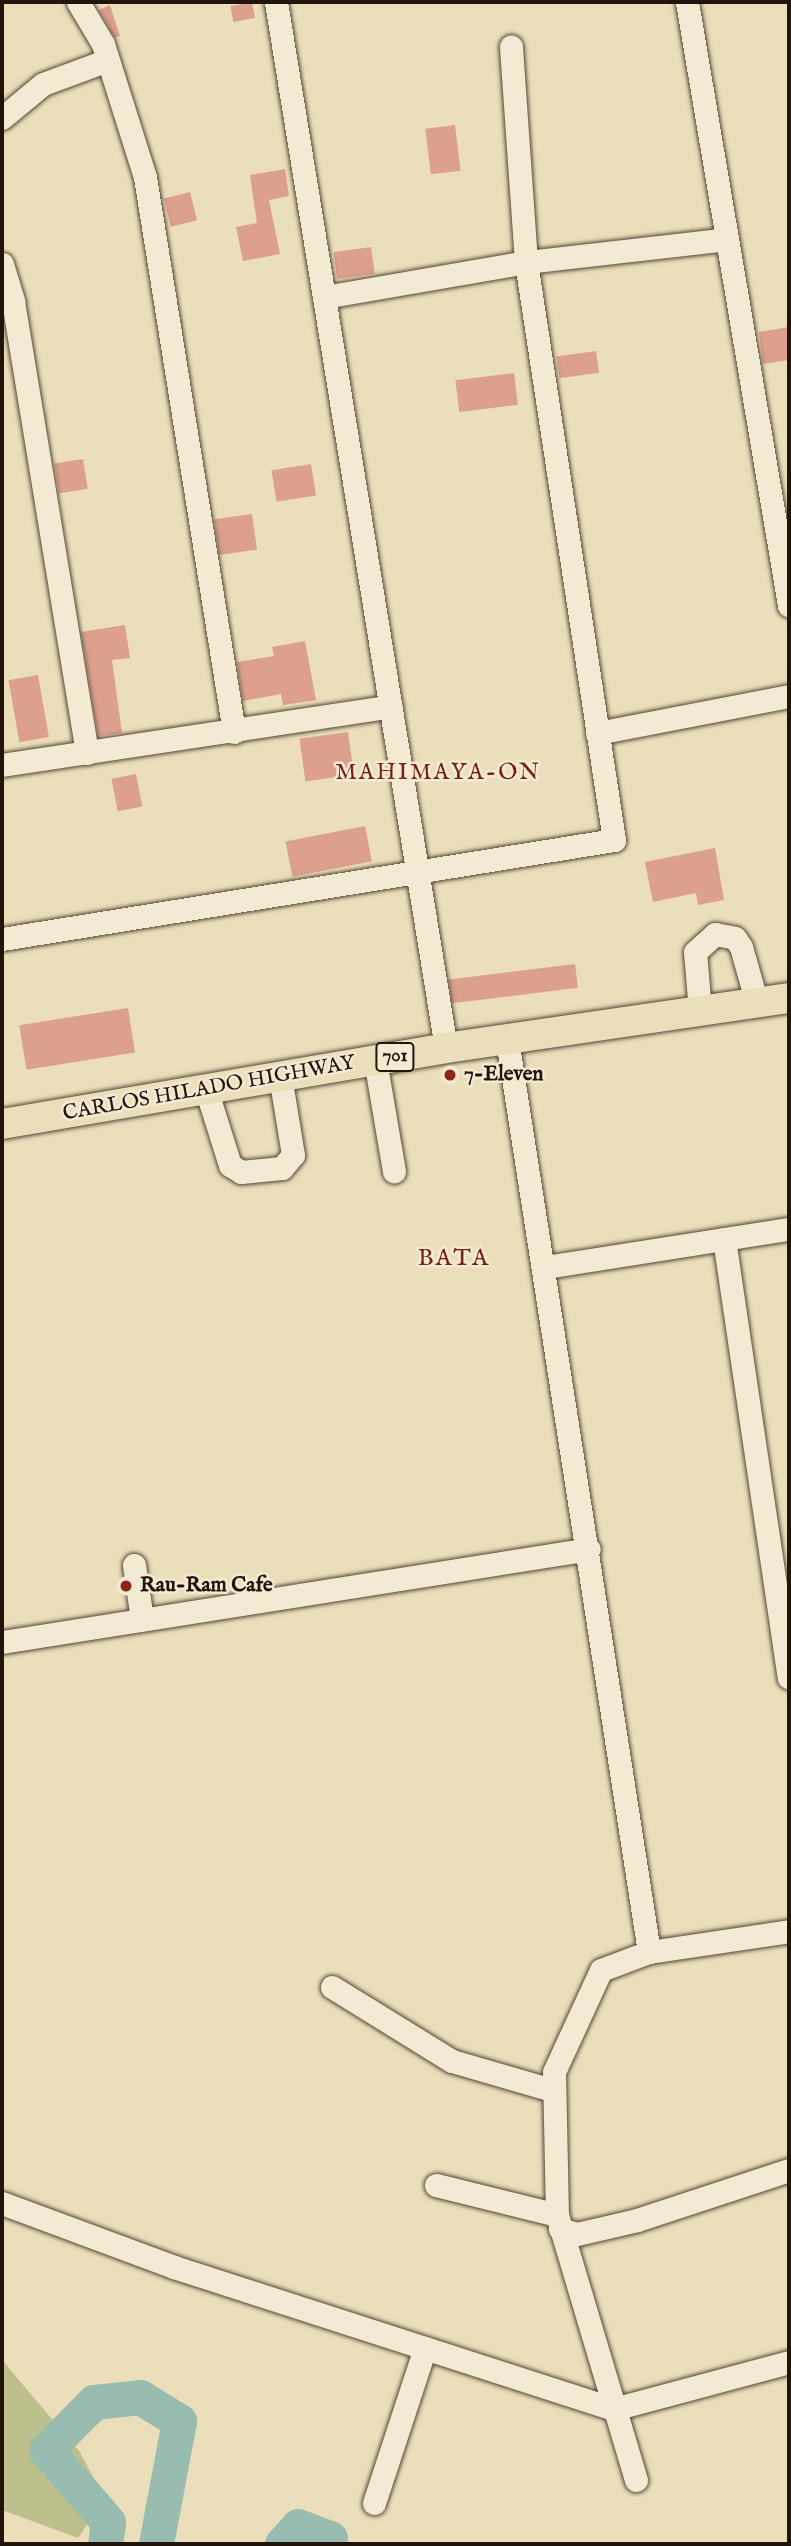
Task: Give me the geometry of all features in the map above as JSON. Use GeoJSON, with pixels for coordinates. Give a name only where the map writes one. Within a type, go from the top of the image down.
{"type":"FeatureCollection","features":[{"type":"Feature","properties":{"kind":"main road","name":"CARLOS HILADO HIGHWAY"},"geometry":{"type":"LineString","coordinates":[[2,1124],[446,1048],[789,998]]}},
{"type":"Feature","properties":{"kind":"street"},"geometry":{"type":"LineString","coordinates":[[78,2],[108,60],[145,177],[234,732]]}},
{"type":"Feature","properties":{"kind":"street"},"geometry":{"type":"LineString","coordinates":[[276,2],[446,1048]]}},
{"type":"Feature","properties":{"kind":"street"},"geometry":{"type":"LineString","coordinates":[[687,2],[789,605]]}},
{"type":"Feature","properties":{"kind":"street"},"geometry":{"type":"LineString","coordinates":[[2,939],[418,875],[614,840],[526,262],[511,47]]}},
{"type":"Feature","properties":{"kind":"street"},"geometry":{"type":"LineString","coordinates":[[2,118],[43,84],[108,60]]}},
{"type":"Feature","properties":{"kind":"street"},"geometry":{"type":"LineString","coordinates":[[324,297],[526,262],[727,239]]}},
{"type":"Feature","properties":{"kind":"street"},"geometry":{"type":"LineString","coordinates":[[2,264],[13,301],[87,753]]}},
{"type":"Feature","properties":{"kind":"street"},"geometry":{"type":"LineString","coordinates":[[597,733],[789,696]]}},
{"type":"Feature","properties":{"kind":"street"},"geometry":{"type":"LineString","coordinates":[[2,765],[234,732],[391,706]]}},
{"type":"Feature","properties":{"kind":"street"},"geometry":{"type":"LineString","coordinates":[[700,1011],[695,952],[715,934],[726,933],[741,947],[757,1003]]}},
{"type":"Feature","properties":{"kind":"street"},"geometry":{"type":"LineString","coordinates":[[507,1039],[590,1549],[649,1952]]}},
{"type":"Feature","properties":{"kind":"street"},"geometry":{"type":"LineString","coordinates":[[375,1060],[394,1171]]}},
{"type":"Feature","properties":{"kind":"street"},"geometry":{"type":"LineString","coordinates":[[206,1089],[230,1165],[241,1172],[282,1168],[293,1155],[280,1076]]}},
{"type":"Feature","properties":{"kind":"street"},"geometry":{"type":"LineString","coordinates":[[545,1267],[789,1229]]}},
{"type":"Feature","properties":{"kind":"street"},"geometry":{"type":"LineString","coordinates":[[723,1239],[789,1677]]}},
{"type":"Feature","properties":{"kind":"street"},"geometry":{"type":"LineString","coordinates":[[2,1642],[590,1549]]}},
{"type":"Feature","properties":{"kind":"street"},"geometry":{"type":"LineString","coordinates":[[134,1565],[142,1619]]}},
{"type":"Feature","properties":{"kind":"street"},"geometry":{"type":"LineString","coordinates":[[636,2480],[558,2222],[552,2090],[574,2019],[601,1970],[649,1952],[789,1931]]}},
{"type":"Feature","properties":{"kind":"street"},"geometry":{"type":"LineString","coordinates":[[332,1987],[452,2061],[552,2090]]}},
{"type":"Feature","properties":{"kind":"street"},"geometry":{"type":"LineString","coordinates":[[436,2185],[558,2222],[577,2234],[637,2220],[789,2169]]}},
{"type":"Feature","properties":{"kind":"street"},"geometry":{"type":"LineString","coordinates":[[2,2203],[425,2348],[614,2409],[789,2362]]}},
{"type":"Feature","properties":{"kind":"street"},"geometry":{"type":"LineString","coordinates":[[374,2503],[425,2348]]}},
{"type":"Feature","properties":{"kind":"green space"},"geometry":{"type":"Polygon","coordinates":[[[2,2360],[79,2451],[105,2498],[78,2538],[2,2510],[2,2360]]]}},
{"type":"Feature","properties":{"kind":"building"},"geometry":{"type":"Polygon","coordinates":[[[252,2],[255,18],[233,22],[230,6],[252,2]]]}},
{"type":"Feature","properties":{"kind":"building"},"geometry":{"type":"Polygon","coordinates":[[[110,5],[120,36],[115,38],[99,10],[110,5]]]}},
{"type":"Feature","properties":{"kind":"building"},"geometry":{"type":"Polygon","coordinates":[[[455,125],[461,171],[431,174],[425,129],[455,125]]]}},
{"type":"Feature","properties":{"kind":"building"},"geometry":{"type":"Polygon","coordinates":[[[285,169],[289,196],[269,200],[280,254],[243,261],[236,227],[257,223],[250,175],[285,169]]]}},
{"type":"Feature","properties":{"kind":"building"},"geometry":{"type":"Polygon","coordinates":[[[190,192],[197,220],[171,227],[164,199],[190,192]]]}},
{"type":"Feature","properties":{"kind":"building"},"geometry":{"type":"Polygon","coordinates":[[[371,247],[375,274],[337,279],[333,252],[371,247]]]}},
{"type":"Feature","properties":{"kind":"building"},"geometry":{"type":"Polygon","coordinates":[[[789,327],[789,360],[763,364],[759,332],[789,327]]]}},
{"type":"Feature","properties":{"kind":"building"},"geometry":{"type":"Polygon","coordinates":[[[596,351],[599,373],[559,378],[556,357],[596,351]]]}},
{"type":"Feature","properties":{"kind":"building"},"geometry":{"type":"Polygon","coordinates":[[[514,373],[518,405],[459,412],[455,380],[514,373]]]}},
{"type":"Feature","properties":{"kind":"building"},"geometry":{"type":"Polygon","coordinates":[[[83,459],[88,489],[59,493],[54,464],[83,459]]]}},
{"type":"Feature","properties":{"kind":"building"},"geometry":{"type":"Polygon","coordinates":[[[311,464],[316,496],[276,502],[271,470],[311,464]]]}},
{"type":"Feature","properties":{"kind":"building"},"geometry":{"type":"Polygon","coordinates":[[[252,514],[257,550],[219,555],[214,519],[252,514]]]}},
{"type":"Feature","properties":{"kind":"building"},"geometry":{"type":"Polygon","coordinates":[[[125,625],[130,658],[112,660],[122,733],[98,736],[81,632],[125,625]]]}},
{"type":"Feature","properties":{"kind":"building"},"geometry":{"type":"Polygon","coordinates":[[[305,641],[316,700],[283,705],[281,694],[243,701],[237,662],[274,656],[272,647],[305,641]]]}},
{"type":"Feature","properties":{"kind":"building"},"geometry":{"type":"Polygon","coordinates":[[[38,675],[49,737],[19,742],[8,680],[38,675]]]}},
{"type":"Feature","properties":{"kind":"building"},"geometry":{"type":"Polygon","coordinates":[[[348,732],[354,775],[305,781],[299,739],[348,732]]]}},
{"type":"Feature","properties":{"kind":"building"},"geometry":{"type":"Polygon","coordinates":[[[136,774],[142,806],[118,811],[111,779],[136,774]]]}},
{"type":"Feature","properties":{"kind":"building"},"geometry":{"type":"Polygon","coordinates":[[[365,826],[372,861],[292,877],[285,841],[365,826]]]}},
{"type":"Feature","properties":{"kind":"building"},"geometry":{"type":"Polygon","coordinates":[[[715,848],[724,900],[698,905],[696,893],[653,902],[645,862],[715,848]]]}},
{"type":"Feature","properties":{"kind":"building"},"geometry":{"type":"Polygon","coordinates":[[[575,964],[578,988],[452,1003],[449,979],[575,964]]]}},
{"type":"Feature","properties":{"kind":"building"},"geometry":{"type":"Polygon","coordinates":[[[128,1008],[135,1052],[26,1070],[19,1025],[128,1008]]]}},
{"type":"Feature","properties":{"kind":"waterway"},"geometry":{"type":"LineString","coordinates":[[105,2544],[108,2522],[46,2450],[94,2402],[140,2397],[179,2421],[156,2544]]}},
{"type":"Feature","properties":{"kind":"waterway"},"geometry":{"type":"LineString","coordinates":[[282,2544],[298,2526],[330,2538],[327,2544]]}},
{"type":"Feature","properties":{"kind":"place","name":"7-Eleven"},"geometry":{"type":"Point","coordinates":[450,1075]}},
{"type":"Feature","properties":{"kind":"place","name":"Rau-Ram Cafe"},"geometry":{"type":"Point","coordinates":[126,1586]}},
{"type":"Feature","properties":{"kind":"district","name":"MAHIMAYA-ON"},"geometry":{"type":"Point","coordinates":[438,773]}},
{"type":"Feature","properties":{"kind":"district","name":"BATA"},"geometry":{"type":"Point","coordinates":[454,1259]}}]}
